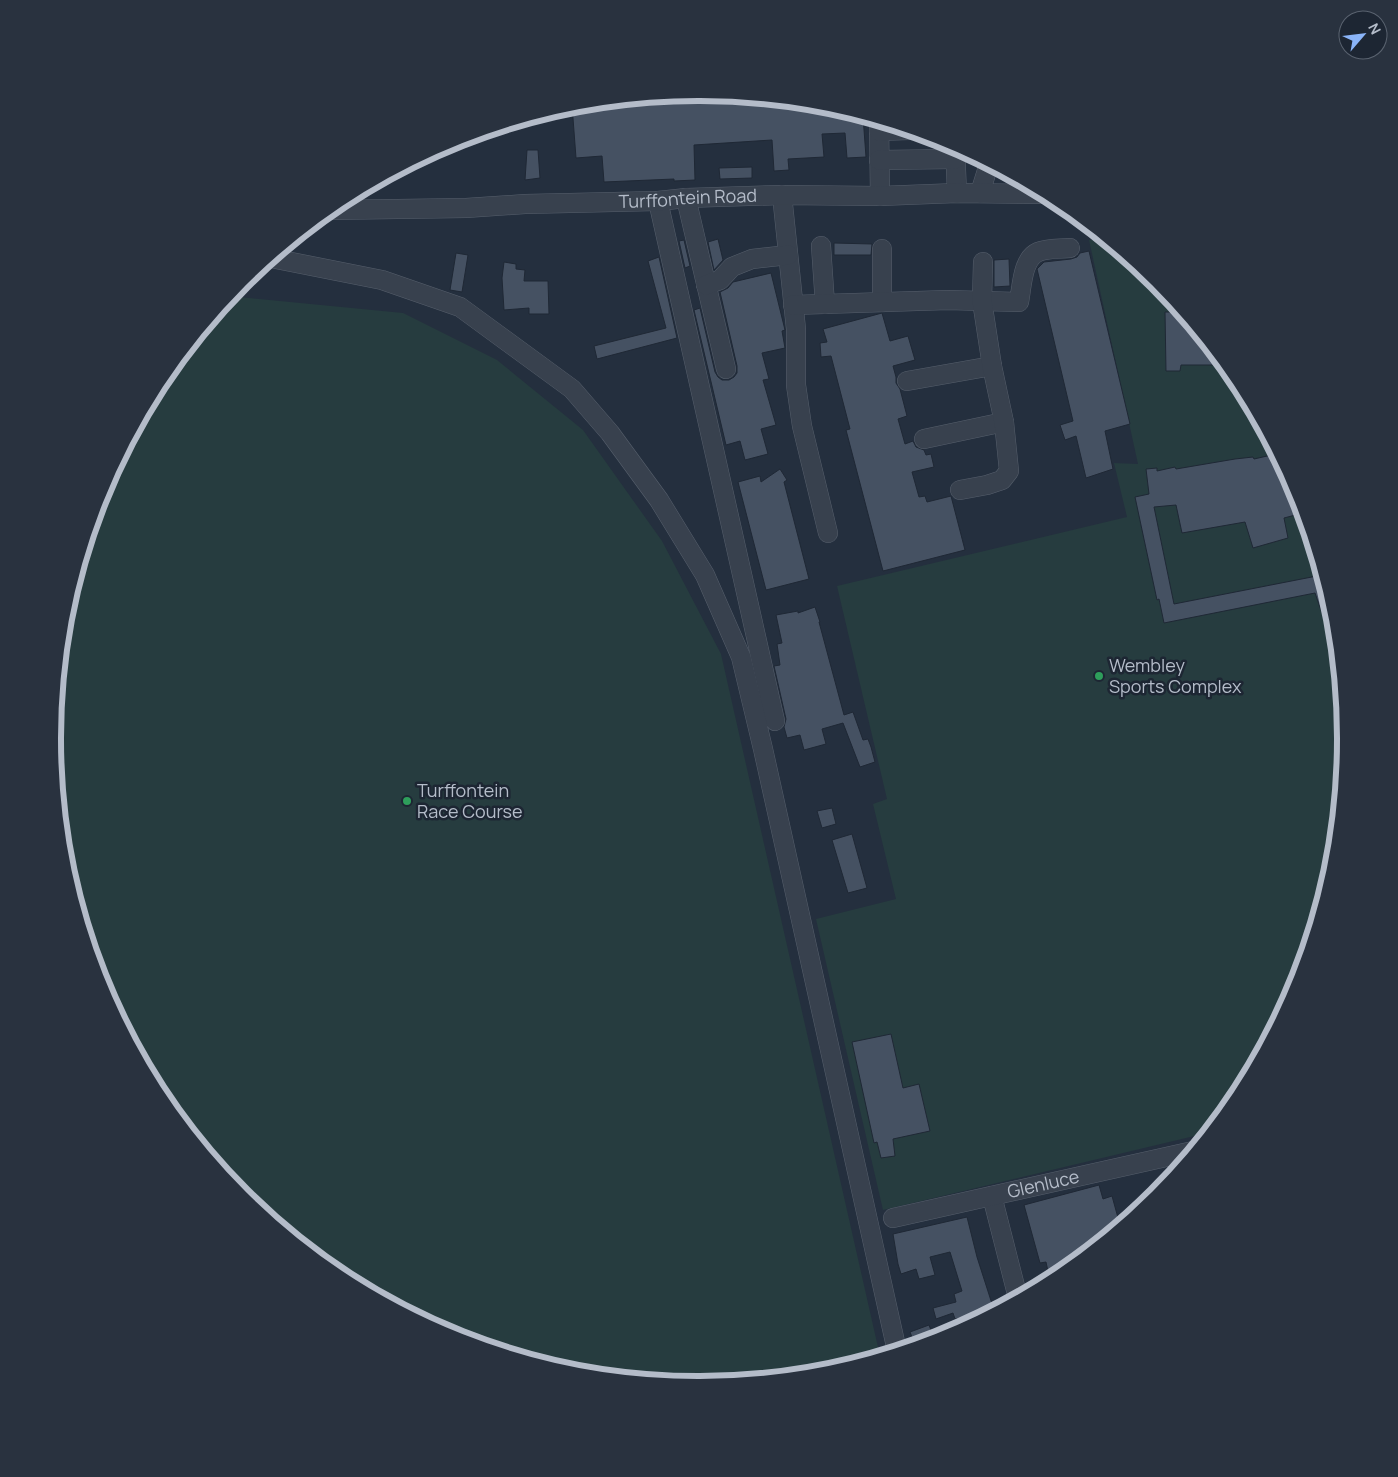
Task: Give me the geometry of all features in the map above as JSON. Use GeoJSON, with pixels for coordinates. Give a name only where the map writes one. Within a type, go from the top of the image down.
{"type":"FeatureCollection","features":[{"type":"Feature","properties":{"kind":"street"},"geometry":{"type":"LineString","coordinates":[[879,127],[880,196]]}},
{"type":"Feature","properties":{"kind":"street"},"geometry":{"type":"LineString","coordinates":[[879,160],[950,152]]}},
{"type":"Feature","properties":{"kind":"street"},"geometry":{"type":"LineString","coordinates":[[955,155],[957,193]]}},
{"type":"Feature","properties":{"kind":"street"},"geometry":{"type":"LineString","coordinates":[[980,193],[987,170]]}},
{"type":"Feature","properties":{"kind":"street","name":"Turffontein Road"},"geometry":{"type":"LineString","coordinates":[[343,210],[466,208],[524,204],[658,201],[686,198],[782,195],[1030,194]]}},
{"type":"Feature","properties":{"kind":"street"},"geometry":{"type":"LineString","coordinates":[[782,195],[796,329],[796,385],[802,426],[828,533]]}},
{"type":"Feature","properties":{"kind":"street"},"geometry":{"type":"LineString","coordinates":[[686,198],[726,369]]}},
{"type":"Feature","properties":{"kind":"street"},"geometry":{"type":"LineString","coordinates":[[658,201],[775,720]]}},
{"type":"Feature","properties":{"kind":"street"},"geometry":{"type":"LineString","coordinates":[[821,246],[825,304]]}},
{"type":"Feature","properties":{"kind":"street"},"geometry":{"type":"LineString","coordinates":[[793,305],[882,302],[1019,302],[1026,267],[1032,256],[1040,251],[1070,248]]}},
{"type":"Feature","properties":{"kind":"street"},"geometry":{"type":"LineString","coordinates":[[882,249],[882,302]]}},
{"type":"Feature","properties":{"kind":"street"},"geometry":{"type":"LineString","coordinates":[[706,285],[720,280],[732,267],[752,259],[788,255]]}},
{"type":"Feature","properties":{"kind":"street"},"geometry":{"type":"LineString","coordinates":[[278,259],[382,280],[460,307],[529,356],[572,389],[610,433],[659,500],[705,575],[741,658],[768,768],[896,1345]]}},
{"type":"Feature","properties":{"kind":"street"},"geometry":{"type":"LineString","coordinates":[[960,490],[1002,480],[1009,471],[1004,422],[992,366],[982,301],[983,262]]}},
{"type":"Feature","properties":{"kind":"street"},"geometry":{"type":"LineString","coordinates":[[907,381],[992,366]]}},
{"type":"Feature","properties":{"kind":"street"},"geometry":{"type":"LineString","coordinates":[[924,439],[1004,422]]}},
{"type":"Feature","properties":{"kind":"street","name":"Glenluce"},"geometry":{"type":"LineString","coordinates":[[893,1218],[1184,1152]]}},
{"type":"Feature","properties":{"kind":"street"},"geometry":{"type":"LineString","coordinates":[[992,1196],[1016,1292]]}},
{"type":"Feature","properties":{"kind":"green space","name":"Wembley Sports Complex"},"geometry":{"type":"Polygon","coordinates":[[[1089,240],[1096,240],[1150,288],[1205,350],[1229,384],[1271,456],[1288,494],[1315,573],[1331,655],[1337,738],[1331,822],[1315,904],[1303,943],[1271,1021],[1229,1093],[1198,1135],[883,1210],[816,919],[896,899],[873,804],[887,799],[837,586],[1127,517],[1114,463],[1138,464],[1089,240]]]}},
{"type":"Feature","properties":{"kind":"green space","name":"Turffontein Race Course"},"geometry":{"type":"Polygon","coordinates":[[[240,297],[403,313],[497,360],[583,430],[662,541],[721,654],[879,1350],[823,1364],[782,1371],[741,1375],[699,1376],[657,1375],[616,1371],[534,1355],[455,1328],[417,1310],[380,1291],[345,1269],[311,1244],[279,1218],[220,1159],[193,1127],[147,1057],[127,1021],[95,943],[83,904],[67,822],[61,738],[63,697],[67,655],[83,573],[110,494],[127,456],[147,420],[193,350],[240,297]]]}},
{"type":"Feature","properties":{"kind":"building"},"geometry":{"type":"Polygon","coordinates":[[[699,101],[741,102],[782,106],[863,122],[866,157],[847,158],[845,133],[822,134],[824,157],[788,159],[789,170],[774,171],[772,140],[694,145],[695,180],[604,182],[602,156],[576,158],[573,114],[616,106],[657,102],[699,101]]]}},
{"type":"Feature","properties":{"kind":"building"},"geometry":{"type":"Polygon","coordinates":[[[527,150],[538,150],[540,178],[525,180],[527,150]]]}},
{"type":"Feature","properties":{"kind":"building"},"geometry":{"type":"Polygon","coordinates":[[[752,167],[752,178],[720,179],[719,168],[752,167]]]}},
{"type":"Feature","properties":{"kind":"building"},"geometry":{"type":"Polygon","coordinates":[[[718,239],[723,260],[714,270],[708,242],[718,239]]]}},
{"type":"Feature","properties":{"kind":"building"},"geometry":{"type":"Polygon","coordinates":[[[684,240],[690,266],[685,268],[679,241],[684,240]]]}},
{"type":"Feature","properties":{"kind":"building"},"geometry":{"type":"Polygon","coordinates":[[[834,243],[872,244],[871,255],[834,255],[834,243]]]}},
{"type":"Feature","properties":{"kind":"building"},"geometry":{"type":"Polygon","coordinates":[[[1089,251],[1130,424],[1105,431],[1113,469],[1086,478],[1076,436],[1065,440],[1060,425],[1073,421],[1037,269],[1044,262],[1071,259],[1077,257],[1080,253],[1089,251]]]}},
{"type":"Feature","properties":{"kind":"building"},"geometry":{"type":"Polygon","coordinates":[[[456,253],[468,255],[462,292],[450,290],[456,253]]]}},
{"type":"Feature","properties":{"kind":"building"},"geometry":{"type":"Polygon","coordinates":[[[659,257],[677,338],[597,359],[594,346],[666,328],[648,261],[659,257]]]}},
{"type":"Feature","properties":{"kind":"building"},"geometry":{"type":"Polygon","coordinates":[[[1009,259],[1010,286],[994,287],[994,260],[1009,259]]]}},
{"type":"Feature","properties":{"kind":"building"},"geometry":{"type":"Polygon","coordinates":[[[504,262],[516,264],[516,269],[525,270],[524,281],[548,281],[549,314],[529,314],[529,308],[504,310],[502,278],[504,262]]]}},
{"type":"Feature","properties":{"kind":"building"},"geometry":{"type":"Polygon","coordinates":[[[771,273],[785,330],[782,331],[785,348],[762,353],[769,379],[763,380],[776,425],[761,429],[768,454],[745,460],[740,441],[726,445],[694,310],[700,308],[715,372],[722,380],[729,380],[737,373],[737,366],[720,292],[728,288],[733,282],[771,273]]]}},
{"type":"Feature","properties":{"kind":"building"},"geometry":{"type":"Polygon","coordinates":[[[1165,312],[1172,312],[1216,365],[1181,365],[1180,371],[1166,371],[1165,312]]]}},
{"type":"Feature","properties":{"kind":"building"},"geometry":{"type":"Polygon","coordinates":[[[882,313],[890,341],[908,336],[915,360],[893,366],[896,383],[900,389],[907,416],[898,419],[905,444],[913,441],[916,447],[924,450],[926,455],[931,454],[934,467],[912,472],[919,497],[925,496],[927,502],[951,496],[965,550],[883,571],[846,430],[850,429],[831,356],[821,357],[820,343],[827,342],[823,329],[882,313]]]}},
{"type":"Feature","properties":{"kind":"building"},"geometry":{"type":"Polygon","coordinates":[[[1271,455],[1288,494],[1296,515],[1284,518],[1288,538],[1253,548],[1245,522],[1182,533],[1176,505],[1154,507],[1174,604],[1316,576],[1325,619],[1315,593],[1164,623],[1159,599],[1157,600],[1135,497],[1149,494],[1146,469],[1157,468],[1157,471],[1235,459],[1253,457],[1254,459],[1271,455]]]}},
{"type":"Feature","properties":{"kind":"building"},"geometry":{"type":"Polygon","coordinates":[[[780,469],[787,480],[784,482],[809,579],[766,590],[738,482],[760,476],[761,482],[780,469]]]}},
{"type":"Feature","properties":{"kind":"building"},"geometry":{"type":"Polygon","coordinates":[[[815,607],[844,715],[853,712],[863,740],[868,739],[871,747],[875,762],[860,767],[843,723],[822,729],[826,744],[804,750],[800,735],[787,738],[784,727],[786,719],[774,666],[780,665],[777,644],[782,643],[776,615],[798,611],[798,613],[815,607]]]}},
{"type":"Feature","properties":{"kind":"building"},"geometry":{"type":"Polygon","coordinates":[[[832,808],[836,824],[822,828],[817,811],[832,808]]]}},
{"type":"Feature","properties":{"kind":"building"},"geometry":{"type":"Polygon","coordinates":[[[852,834],[867,888],[848,893],[832,840],[852,834]]]}},
{"type":"Feature","properties":{"kind":"building"},"geometry":{"type":"Polygon","coordinates":[[[891,1034],[903,1088],[919,1084],[930,1131],[893,1139],[895,1156],[881,1158],[877,1142],[874,1143],[852,1042],[891,1034]]]}},
{"type":"Feature","properties":{"kind":"building"},"geometry":{"type":"Polygon","coordinates":[[[1099,1185],[1103,1199],[1112,1196],[1118,1219],[1048,1272],[1046,1262],[1040,1263],[1024,1205],[1099,1185]]]}},
{"type":"Feature","properties":{"kind":"building"},"geometry":{"type":"Polygon","coordinates":[[[967,1217],[992,1304],[961,1320],[955,1319],[953,1313],[936,1319],[933,1308],[956,1302],[954,1294],[962,1291],[950,1252],[930,1257],[935,1275],[919,1279],[916,1269],[901,1274],[893,1234],[967,1217]]]}},
{"type":"Feature","properties":{"kind":"building"},"geometry":{"type":"Polygon","coordinates":[[[929,1325],[932,1332],[913,1339],[910,1332],[929,1325]]]}},
{"type":"Feature","properties":{"kind":"place","name":"Wembley Sports Complex"},"geometry":{"type":"Point","coordinates":[1099,676]}},
{"type":"Feature","properties":{"kind":"place","name":"Turffontein Race Course"},"geometry":{"type":"Point","coordinates":[407,801]}}]}
